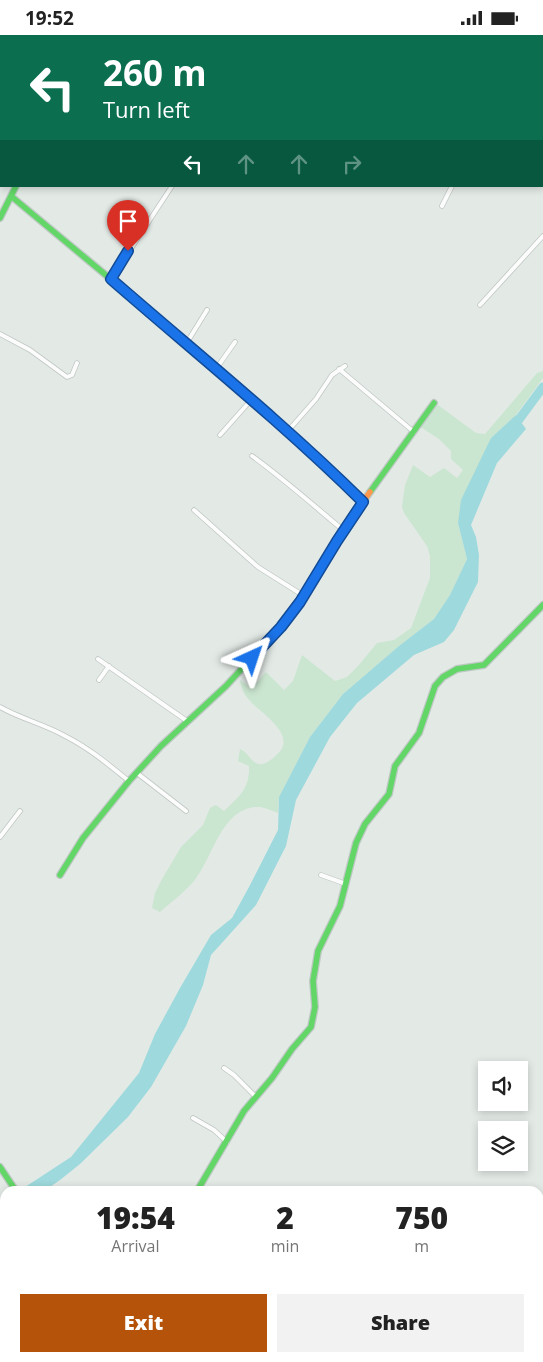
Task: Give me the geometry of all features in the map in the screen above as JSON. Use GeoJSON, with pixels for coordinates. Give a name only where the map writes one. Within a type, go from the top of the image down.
{"type":"FeatureCollection","features":[{"type":"Feature","properties":{"kind":"main road"},"geometry":{"type":"LineString","coordinates":[[0,218],[16,187]]}},
{"type":"Feature","properties":{"kind":"main road"},"geometry":{"type":"LineString","coordinates":[[11,196],[252,399],[363,502]]}},
{"type":"Feature","properties":{"kind":"main road"},"geometry":{"type":"LineString","coordinates":[[60,875],[83,838],[161,746],[226,686],[281,627],[304,596],[343,530],[434,403]]}},
{"type":"Feature","properties":{"kind":"main road"},"geometry":{"type":"LineString","coordinates":[[200,1186],[241,1115],[311,1027],[316,1007],[313,981],[318,951],[340,906],[359,836],[365,824],[389,794],[395,766],[420,733],[430,698],[440,679],[457,669],[484,665],[543,605]]}},
{"type":"Feature","properties":{"kind":"main road"},"geometry":{"type":"LineString","coordinates":[[0,1167],[13,1186]]}},
{"type":"Feature","properties":{"kind":"street"},"geometry":{"type":"LineString","coordinates":[[111,279],[171,187]]}},
{"type":"Feature","properties":{"kind":"street"},"geometry":{"type":"LineString","coordinates":[[442,205],[451,187]]}},
{"type":"Feature","properties":{"kind":"street"},"geometry":{"type":"LineString","coordinates":[[480,305],[543,236]]}},
{"type":"Feature","properties":{"kind":"street"},"geometry":{"type":"LineString","coordinates":[[186,344],[206,311]]}},
{"type":"Feature","properties":{"kind":"street"},"geometry":{"type":"LineString","coordinates":[[0,334],[30,350],[67,377],[72,375],[77,363]]}},
{"type":"Feature","properties":{"kind":"street"},"geometry":{"type":"LineString","coordinates":[[216,369],[235,342]]}},
{"type":"Feature","properties":{"kind":"street"},"geometry":{"type":"LineString","coordinates":[[287,431],[316,399],[332,375],[346,366]]}},
{"type":"Feature","properties":{"kind":"street"},"geometry":{"type":"LineString","coordinates":[[340,369],[414,432]]}},
{"type":"Feature","properties":{"kind":"street"},"geometry":{"type":"LineString","coordinates":[[220,435],[252,399]]}},
{"type":"Feature","properties":{"kind":"street"},"geometry":{"type":"LineString","coordinates":[[252,456],[286,481],[343,530]]}},
{"type":"Feature","properties":{"kind":"street"},"geometry":{"type":"LineString","coordinates":[[194,510],[258,567],[304,596]]}},
{"type":"Feature","properties":{"kind":"street"},"geometry":{"type":"LineString","coordinates":[[98,659],[187,721]]}},
{"type":"Feature","properties":{"kind":"street"},"geometry":{"type":"LineString","coordinates":[[99,680],[108,666]]}},
{"type":"Feature","properties":{"kind":"street"},"geometry":{"type":"LineString","coordinates":[[0,707],[69,738],[101,758],[130,781]]}},
{"type":"Feature","properties":{"kind":"street"},"geometry":{"type":"LineString","coordinates":[[137,773],[186,811]]}},
{"type":"Feature","properties":{"kind":"street"},"geometry":{"type":"LineString","coordinates":[[0,837],[20,811]]}},
{"type":"Feature","properties":{"kind":"street"},"geometry":{"type":"LineString","coordinates":[[322,875],[346,884]]}},
{"type":"Feature","properties":{"kind":"street"},"geometry":{"type":"LineString","coordinates":[[224,1068],[234,1075],[256,1097]]}},
{"type":"Feature","properties":{"kind":"street"},"geometry":{"type":"LineString","coordinates":[[193,1118],[214,1130],[227,1142]]}},
{"type":"Feature","properties":{"kind":"green space"},"geometry":{"type":"Polygon","coordinates":[[[543,371],[543,378],[516,415],[491,438],[458,523],[467,559],[450,595],[434,619],[343,694],[310,737],[279,797],[278,813],[260,807],[247,809],[236,815],[220,835],[194,881],[160,912],[152,908],[155,893],[162,879],[181,847],[203,825],[210,808],[216,805],[224,811],[239,796],[245,786],[248,780],[249,766],[238,761],[240,749],[255,763],[264,764],[281,750],[284,743],[279,729],[244,693],[240,680],[252,688],[266,672],[284,690],[293,681],[302,655],[335,681],[347,677],[377,643],[394,640],[411,628],[430,578],[430,556],[427,546],[404,513],[402,507],[405,485],[413,465],[430,477],[444,468],[457,478],[463,470],[451,459],[451,451],[439,439],[419,426],[438,405],[476,433],[485,434],[537,373],[543,371]]]}},
{"type":"Feature","properties":{"kind":"water"},"geometry":{"type":"Polygon","coordinates":[[[516,415],[526,429],[497,463],[471,525],[476,537],[479,555],[478,582],[454,630],[444,642],[414,655],[357,703],[330,737],[296,800],[286,846],[256,905],[211,955],[203,985],[186,1026],[151,1087],[128,1117],[80,1164],[51,1186],[27,1186],[71,1157],[139,1073],[155,1034],[211,935],[232,918],[249,887],[278,830],[279,797],[310,737],[343,694],[434,619],[450,595],[467,559],[458,523],[461,500],[491,438],[516,415]]]}},
{"type":"Feature","properties":{"kind":"waterway"},"geometry":{"type":"LineString","coordinates":[[512,429],[543,387]]}},
{"type":"Feature","properties":{"kind":"traffic: fast"},"geometry":{"type":"LineString","coordinates":[[0,218],[16,187]]}},
{"type":"Feature","properties":{"kind":"traffic: fast"},"geometry":{"type":"LineString","coordinates":[[11,196],[278,422],[363,502]]}},
{"type":"Feature","properties":{"kind":"traffic: fast"},"geometry":{"type":"LineString","coordinates":[[370,492],[434,403]]}},
{"type":"Feature","properties":{"kind":"traffic: fast"},"geometry":{"type":"LineString","coordinates":[[200,1186],[244,1111],[311,1027],[315,1007],[313,981],[318,951],[340,906],[356,843],[365,824],[389,794],[395,766],[419,733],[435,686],[443,677],[457,669],[484,665],[543,605]]}},
{"type":"Feature","properties":{"kind":"traffic: fast"},"geometry":{"type":"LineString","coordinates":[[60,875],[83,838],[129,781],[161,746],[226,686],[280,627]]}},
{"type":"Feature","properties":{"kind":"traffic: fast"},"geometry":{"type":"LineString","coordinates":[[0,1167],[13,1186]]}},
{"type":"Feature","properties":{"kind":"traffic: slow"},"geometry":{"type":"LineString","coordinates":[[280,627],[305,596],[370,492]]}},
{"type":"Feature","properties":{"kind":"route"},"geometry":{"type":"LineString","coordinates":[[128,251],[111,279],[252,399],[363,502],[300,602],[281,627],[252,658]]}}]}
